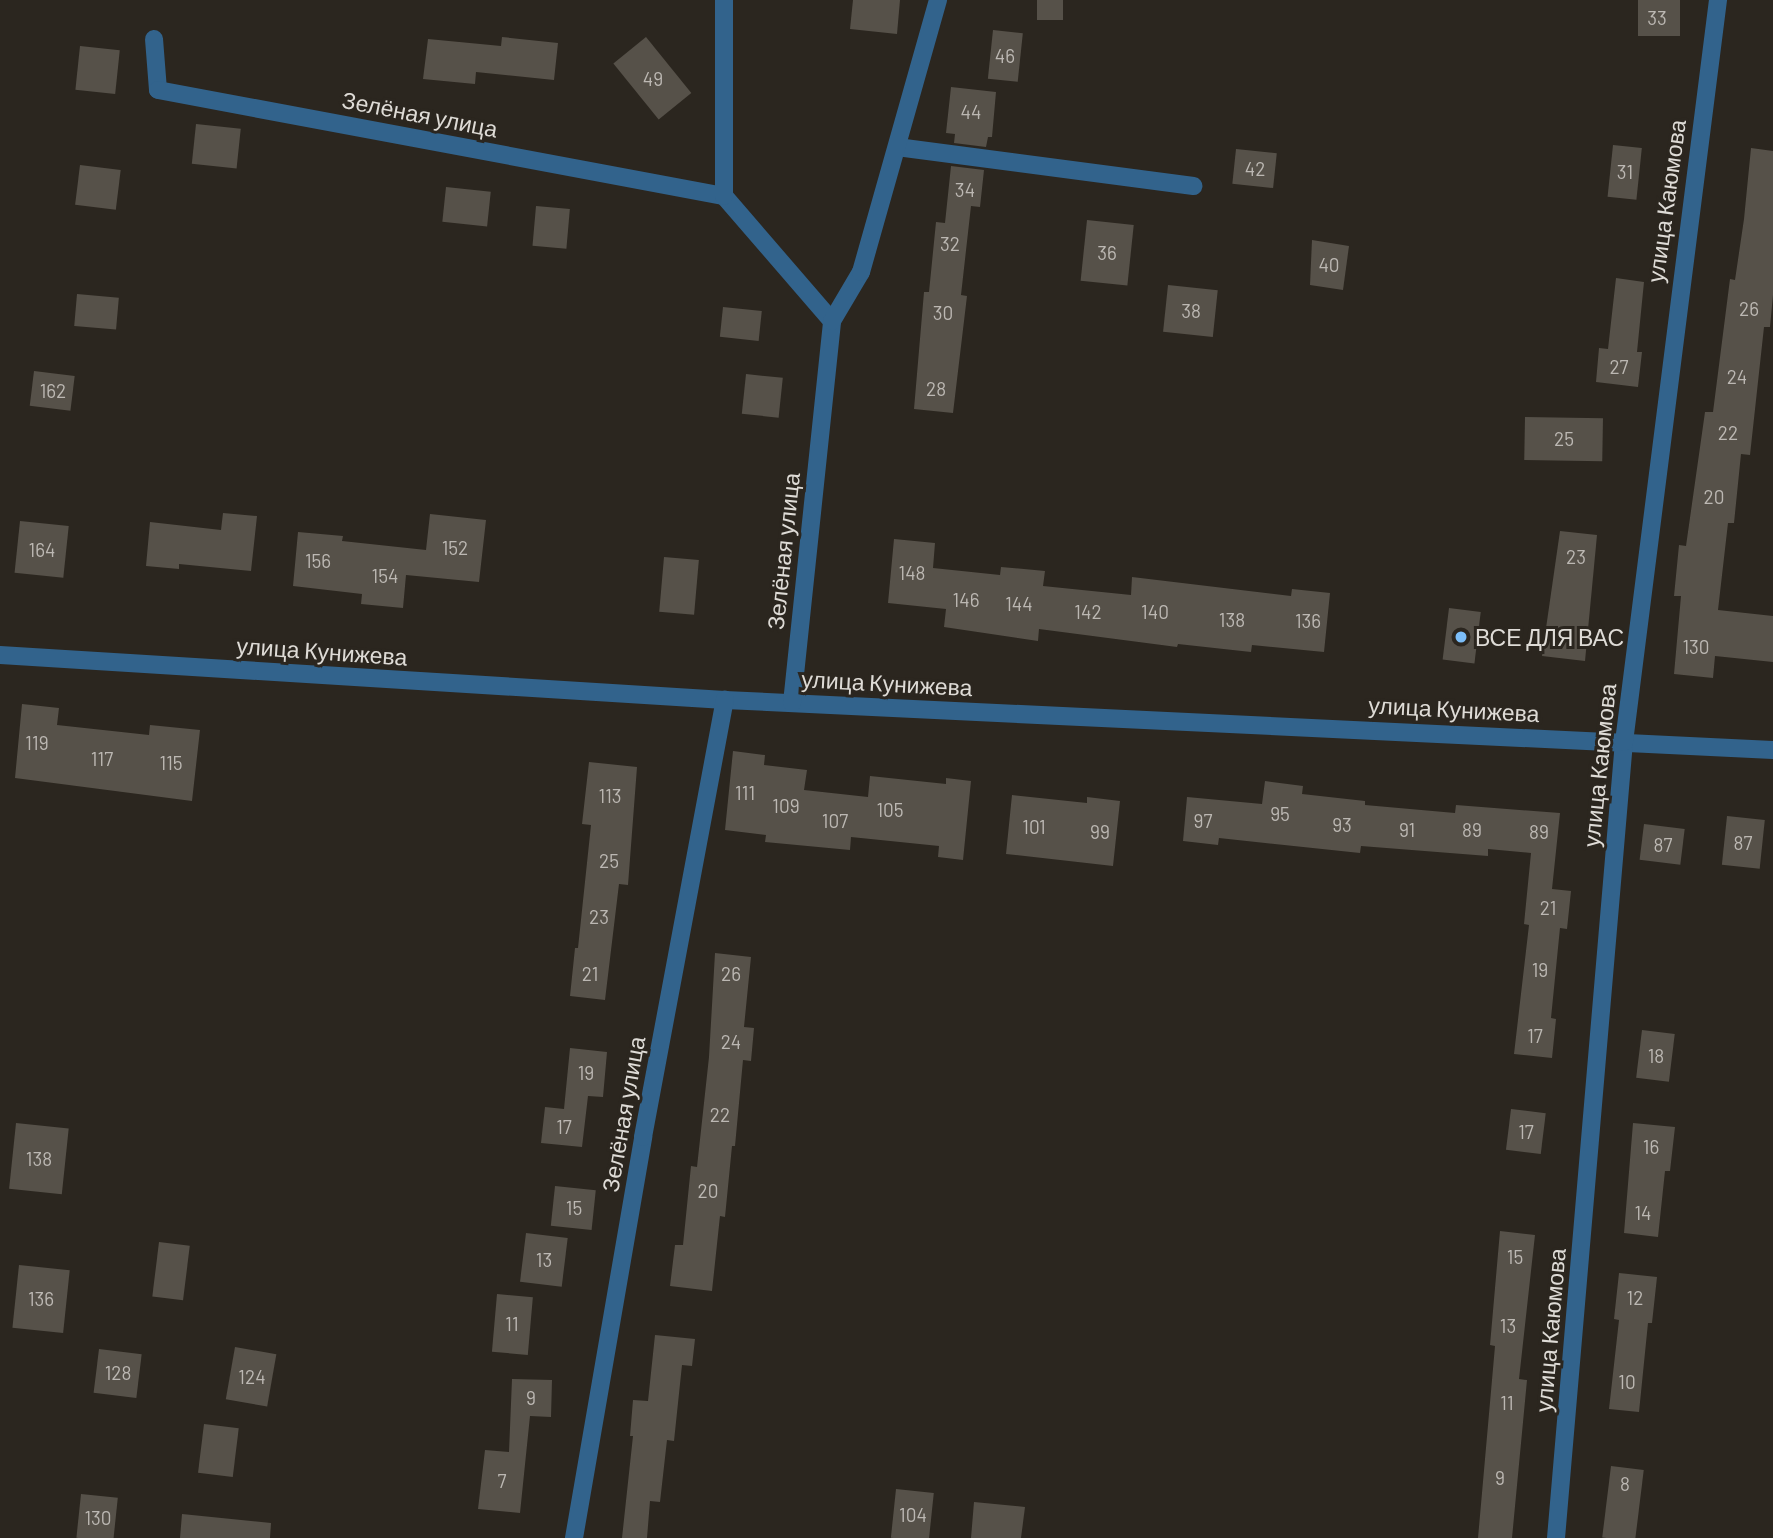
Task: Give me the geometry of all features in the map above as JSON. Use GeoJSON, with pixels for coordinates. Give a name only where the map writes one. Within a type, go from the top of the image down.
{"type":"FeatureCollection","features":[{"type":"Feature","properties":{"kind":"street"},"geometry":{"type":"LineString","coordinates":[[724,0],[724,196],[832,321]]}},
{"type":"Feature","properties":{"kind":"street","name":"Зелёная улица"},"geometry":{"type":"LineString","coordinates":[[792,703],[832,321],[861,272],[938,0]]}},
{"type":"Feature","properties":{"kind":"street","name":"улица Каюмова"},"geometry":{"type":"LineString","coordinates":[[1556,1538],[1624,742],[1718,0]]}},
{"type":"Feature","properties":{"kind":"street","name":"Зелёная улица"},"geometry":{"type":"LineString","coordinates":[[154,38],[158,90],[724,196]]}},
{"type":"Feature","properties":{"kind":"street"},"geometry":{"type":"LineString","coordinates":[[897,147],[1193,186]]}},
{"type":"Feature","properties":{"kind":"street","name":"улица Кунижева"},"geometry":{"type":"LineString","coordinates":[[0,655],[725,700],[1773,750]]}},
{"type":"Feature","properties":{"kind":"street","name":"Зелёная улица"},"geometry":{"type":"LineString","coordinates":[[574,1538],[641,1150],[725,700]]}},
{"type":"Feature","properties":{"kind":"building"},"geometry":{"type":"Polygon","coordinates":[[[853,0],[900,0],[897,34],[850,29],[853,0]]]}},
{"type":"Feature","properties":{"kind":"building"},"geometry":{"type":"Polygon","coordinates":[[[1037,0],[1063,0],[1063,20],[1037,20],[1037,0]]]}},
{"type":"Feature","properties":{"kind":"building"},"geometry":{"type":"Polygon","coordinates":[[[1638,0],[1680,0],[1680,36],[1638,36],[1638,0]]]}},
{"type":"Feature","properties":{"kind":"building"},"geometry":{"type":"Polygon","coordinates":[[[993,30],[1023,33],[1018,82],[988,79],[993,30]]]}},
{"type":"Feature","properties":{"kind":"building"},"geometry":{"type":"Polygon","coordinates":[[[502,37],[558,43],[554,80],[476,72],[475,84],[423,79],[428,39],[501,46],[502,37]]]}},
{"type":"Feature","properties":{"kind":"building"},"geometry":{"type":"Polygon","coordinates":[[[646,37],[691,93],[659,119],[613,63],[646,37]]]}},
{"type":"Feature","properties":{"kind":"building"},"geometry":{"type":"Polygon","coordinates":[[[80,46],[120,50],[115,94],[75,90],[80,46]]]}},
{"type":"Feature","properties":{"kind":"building"},"geometry":{"type":"Polygon","coordinates":[[[951,87],[996,92],[992,137],[988,137],[986,147],[954,143],[955,134],[946,133],[951,87]]]}},
{"type":"Feature","properties":{"kind":"building"},"geometry":{"type":"Polygon","coordinates":[[[196,124],[241,129],[237,168],[192,164],[196,124]]]}},
{"type":"Feature","properties":{"kind":"building"},"geometry":{"type":"Polygon","coordinates":[[[1613,145],[1642,148],[1636,200],[1608,197],[1613,145]]]}},
{"type":"Feature","properties":{"kind":"building"},"geometry":{"type":"Polygon","coordinates":[[[1751,148],[1773,151],[1773,295],[1770,327],[1764,327],[1750,455],[1741,454],[1734,523],[1728,523],[1718,610],[1773,616],[1773,662],[1715,656],[1713,678],[1674,674],[1681,596],[1674,596],[1679,545],[1686,546],[1705,412],[1713,412],[1730,279],[1735,280],[1744,219],[1751,148]]]}},
{"type":"Feature","properties":{"kind":"building"},"geometry":{"type":"Polygon","coordinates":[[[1236,149],[1277,153],[1273,188],[1232,184],[1236,149]]]}},
{"type":"Feature","properties":{"kind":"building"},"geometry":{"type":"Polygon","coordinates":[[[80,165],[121,170],[116,210],[75,205],[80,165]]]}},
{"type":"Feature","properties":{"kind":"building"},"geometry":{"type":"Polygon","coordinates":[[[951,166],[984,170],[980,207],[971,206],[961,295],[967,296],[953,413],[914,409],[924,292],[929,292],[936,222],[945,223],[951,166]]]}},
{"type":"Feature","properties":{"kind":"building"},"geometry":{"type":"Polygon","coordinates":[[[446,187],[491,192],[487,227],[442,222],[446,187]]]}},
{"type":"Feature","properties":{"kind":"building"},"geometry":{"type":"Polygon","coordinates":[[[536,206],[570,209],[566,249],[533,246],[536,206]]]}},
{"type":"Feature","properties":{"kind":"building"},"geometry":{"type":"Polygon","coordinates":[[[1087,220],[1134,225],[1127,286],[1081,281],[1087,220]]]}},
{"type":"Feature","properties":{"kind":"building"},"geometry":{"type":"Polygon","coordinates":[[[1312,240],[1349,246],[1343,290],[1310,285],[1312,240]]]}},
{"type":"Feature","properties":{"kind":"building"},"geometry":{"type":"Polygon","coordinates":[[[1616,278],[1644,282],[1637,352],[1642,352],[1638,387],[1596,382],[1599,348],[1608,349],[1616,278]]]}},
{"type":"Feature","properties":{"kind":"building"},"geometry":{"type":"Polygon","coordinates":[[[1168,285],[1218,290],[1213,337],[1163,332],[1168,285]]]}},
{"type":"Feature","properties":{"kind":"building"},"geometry":{"type":"Polygon","coordinates":[[[77,294],[119,298],[116,330],[74,326],[77,294]]]}},
{"type":"Feature","properties":{"kind":"building"},"geometry":{"type":"Polygon","coordinates":[[[723,307],[762,311],[759,341],[720,337],[723,307]]]}},
{"type":"Feature","properties":{"kind":"building"},"geometry":{"type":"Polygon","coordinates":[[[34,371],[75,376],[70,411],[30,406],[34,371]]]}},
{"type":"Feature","properties":{"kind":"building"},"geometry":{"type":"Polygon","coordinates":[[[746,374],[783,378],[779,418],[742,414],[746,374]]]}},
{"type":"Feature","properties":{"kind":"building"},"geometry":{"type":"Polygon","coordinates":[[[1525,417],[1603,418],[1602,461],[1524,460],[1525,417]]]}},
{"type":"Feature","properties":{"kind":"building"},"geometry":{"type":"Polygon","coordinates":[[[223,513],[257,516],[251,571],[179,564],[179,569],[146,566],[150,522],[221,530],[223,513]]]}},
{"type":"Feature","properties":{"kind":"building"},"geometry":{"type":"Polygon","coordinates":[[[430,514],[486,520],[479,582],[406,575],[403,608],[361,604],[362,594],[293,586],[298,532],[343,536],[342,541],[426,550],[430,514]]]}},
{"type":"Feature","properties":{"kind":"building"},"geometry":{"type":"Polygon","coordinates":[[[20,521],[69,526],[63,578],[15,573],[20,521]]]}},
{"type":"Feature","properties":{"kind":"building"},"geometry":{"type":"Polygon","coordinates":[[[1560,531],[1597,535],[1585,661],[1542,656],[1560,531]]]}},
{"type":"Feature","properties":{"kind":"building"},"geometry":{"type":"Polygon","coordinates":[[[894,539],[935,543],[933,568],[1000,575],[1001,567],[1045,571],[1043,586],[1131,595],[1132,577],[1291,596],[1292,589],[1330,593],[1324,652],[1252,645],[1251,652],[1178,644],[1177,647],[1039,629],[1038,641],[944,627],[946,609],[888,603],[894,539]]]}},
{"type":"Feature","properties":{"kind":"building"},"geometry":{"type":"Polygon","coordinates":[[[664,557],[699,560],[694,615],[659,612],[664,557]]]}},
{"type":"Feature","properties":{"kind":"building"},"geometry":{"type":"Polygon","coordinates":[[[1449,608],[1481,612],[1474,664],[1443,660],[1449,608]]]}},
{"type":"Feature","properties":{"kind":"building"},"geometry":{"type":"Polygon","coordinates":[[[22,704],[59,708],[57,725],[149,735],[150,725],[200,730],[192,801],[15,778],[22,704]]]}},
{"type":"Feature","properties":{"kind":"building"},"geometry":{"type":"Polygon","coordinates":[[[733,751],[765,755],[764,765],[807,770],[804,790],[868,797],[870,776],[946,784],[946,778],[971,781],[963,860],[938,857],[939,846],[851,837],[850,850],[765,842],[766,835],[725,830],[733,751]]]}},
{"type":"Feature","properties":{"kind":"building"},"geometry":{"type":"Polygon","coordinates":[[[589,762],[637,767],[628,885],[619,884],[605,1000],[570,996],[591,825],[582,824],[589,762]]]}},
{"type":"Feature","properties":{"kind":"building"},"geometry":{"type":"Polygon","coordinates":[[[1265,781],[1303,786],[1302,794],[1365,801],[1365,805],[1455,813],[1456,805],[1560,813],[1552,889],[1571,891],[1567,929],[1560,928],[1551,1018],[1556,1019],[1552,1058],[1514,1054],[1529,925],[1524,924],[1531,853],[1488,849],[1488,856],[1361,846],[1360,853],[1219,838],[1218,845],[1183,841],[1187,797],[1262,804],[1265,781]]]}},
{"type":"Feature","properties":{"kind":"building"},"geometry":{"type":"Polygon","coordinates":[[[1012,795],[1087,803],[1087,797],[1120,801],[1113,866],[1006,854],[1012,795]]]}},
{"type":"Feature","properties":{"kind":"building"},"geometry":{"type":"Polygon","coordinates":[[[1727,816],[1765,820],[1760,869],[1722,865],[1727,816]]]}},
{"type":"Feature","properties":{"kind":"building"},"geometry":{"type":"Polygon","coordinates":[[[1644,824],[1685,829],[1680,865],[1640,860],[1644,824]]]}},
{"type":"Feature","properties":{"kind":"building"},"geometry":{"type":"Polygon","coordinates":[[[715,953],[751,957],[744,1027],[754,1028],[751,1061],[743,1060],[735,1146],[732,1146],[725,1217],[720,1216],[712,1291],[670,1286],[675,1245],[683,1245],[691,1166],[697,1167],[709,1057],[715,953]]]}},
{"type":"Feature","properties":{"kind":"building"},"geometry":{"type":"Polygon","coordinates":[[[1642,1030],[1675,1034],[1669,1082],[1636,1078],[1642,1030]]]}},
{"type":"Feature","properties":{"kind":"building"},"geometry":{"type":"Polygon","coordinates":[[[570,1048],[607,1052],[603,1097],[588,1096],[582,1147],[541,1143],[545,1107],[564,1109],[570,1048]]]}},
{"type":"Feature","properties":{"kind":"building"},"geometry":{"type":"Polygon","coordinates":[[[1511,1109],[1546,1113],[1541,1154],[1506,1150],[1511,1109]]]}},
{"type":"Feature","properties":{"kind":"building"},"geometry":{"type":"Polygon","coordinates":[[[16,1123],[69,1129],[62,1194],[9,1189],[16,1123]]]}},
{"type":"Feature","properties":{"kind":"building"},"geometry":{"type":"Polygon","coordinates":[[[1633,1123],[1675,1127],[1670,1171],[1665,1171],[1658,1237],[1624,1233],[1633,1123]]]}},
{"type":"Feature","properties":{"kind":"building"},"geometry":{"type":"Polygon","coordinates":[[[555,1186],[596,1190],[592,1230],[551,1226],[555,1186]]]}},
{"type":"Feature","properties":{"kind":"building"},"geometry":{"type":"Polygon","coordinates":[[[1500,1231],[1535,1235],[1519,1379],[1527,1380],[1512,1538],[1478,1538],[1495,1346],[1490,1345],[1500,1231]]]}},
{"type":"Feature","properties":{"kind":"building"},"geometry":{"type":"Polygon","coordinates":[[[526,1233],[568,1238],[562,1287],[520,1282],[526,1233]]]}},
{"type":"Feature","properties":{"kind":"building"},"geometry":{"type":"Polygon","coordinates":[[[159,1242],[190,1246],[183,1300],[152,1297],[159,1242]]]}},
{"type":"Feature","properties":{"kind":"building"},"geometry":{"type":"Polygon","coordinates":[[[19,1265],[70,1270],[63,1333],[12,1328],[19,1265]]]}},
{"type":"Feature","properties":{"kind":"building"},"geometry":{"type":"Polygon","coordinates":[[[1619,1273],[1657,1277],[1652,1323],[1648,1323],[1639,1412],[1609,1409],[1619,1320],[1614,1319],[1619,1273]]]}},
{"type":"Feature","properties":{"kind":"building"},"geometry":{"type":"Polygon","coordinates":[[[497,1294],[533,1297],[528,1355],[492,1352],[497,1294]]]}},
{"type":"Feature","properties":{"kind":"building"},"geometry":{"type":"Polygon","coordinates":[[[655,1335],[695,1339],[692,1366],[682,1365],[674,1441],[667,1440],[660,1502],[650,1501],[647,1538],[622,1538],[633,1436],[630,1436],[633,1400],[648,1401],[655,1335]]]}},
{"type":"Feature","properties":{"kind":"building"},"geometry":{"type":"Polygon","coordinates":[[[235,1347],[276,1354],[267,1406],[226,1399],[235,1347]]]}},
{"type":"Feature","properties":{"kind":"building"},"geometry":{"type":"Polygon","coordinates":[[[99,1349],[142,1354],[136,1398],[94,1393],[99,1349]]]}},
{"type":"Feature","properties":{"kind":"building"},"geometry":{"type":"Polygon","coordinates":[[[512,1379],[552,1380],[551,1417],[530,1416],[520,1513],[478,1509],[485,1450],[509,1452],[512,1379]]]}},
{"type":"Feature","properties":{"kind":"building"},"geometry":{"type":"Polygon","coordinates":[[[204,1424],[239,1428],[233,1477],[198,1473],[204,1424]]]}},
{"type":"Feature","properties":{"kind":"building"},"geometry":{"type":"Polygon","coordinates":[[[1611,1466],[1644,1470],[1635,1538],[1602,1537],[1611,1466]]]}},
{"type":"Feature","properties":{"kind":"building"},"geometry":{"type":"Polygon","coordinates":[[[896,1489],[934,1493],[929,1538],[891,1538],[896,1489]]]}},
{"type":"Feature","properties":{"kind":"building"},"geometry":{"type":"Polygon","coordinates":[[[81,1494],[118,1498],[114,1538],[76,1538],[81,1494]]]}},
{"type":"Feature","properties":{"kind":"building"},"geometry":{"type":"Polygon","coordinates":[[[974,1502],[1025,1507],[1021,1538],[971,1538],[974,1502]]]}},
{"type":"Feature","properties":{"kind":"building"},"geometry":{"type":"Polygon","coordinates":[[[182,1514],[271,1523],[270,1538],[180,1538],[182,1514]]]}},
{"type":"Feature","properties":{"kind":"place","name":"ВСЕ ДЛЯ ВАС"},"geometry":{"type":"Point","coordinates":[1461,637]}}]}
